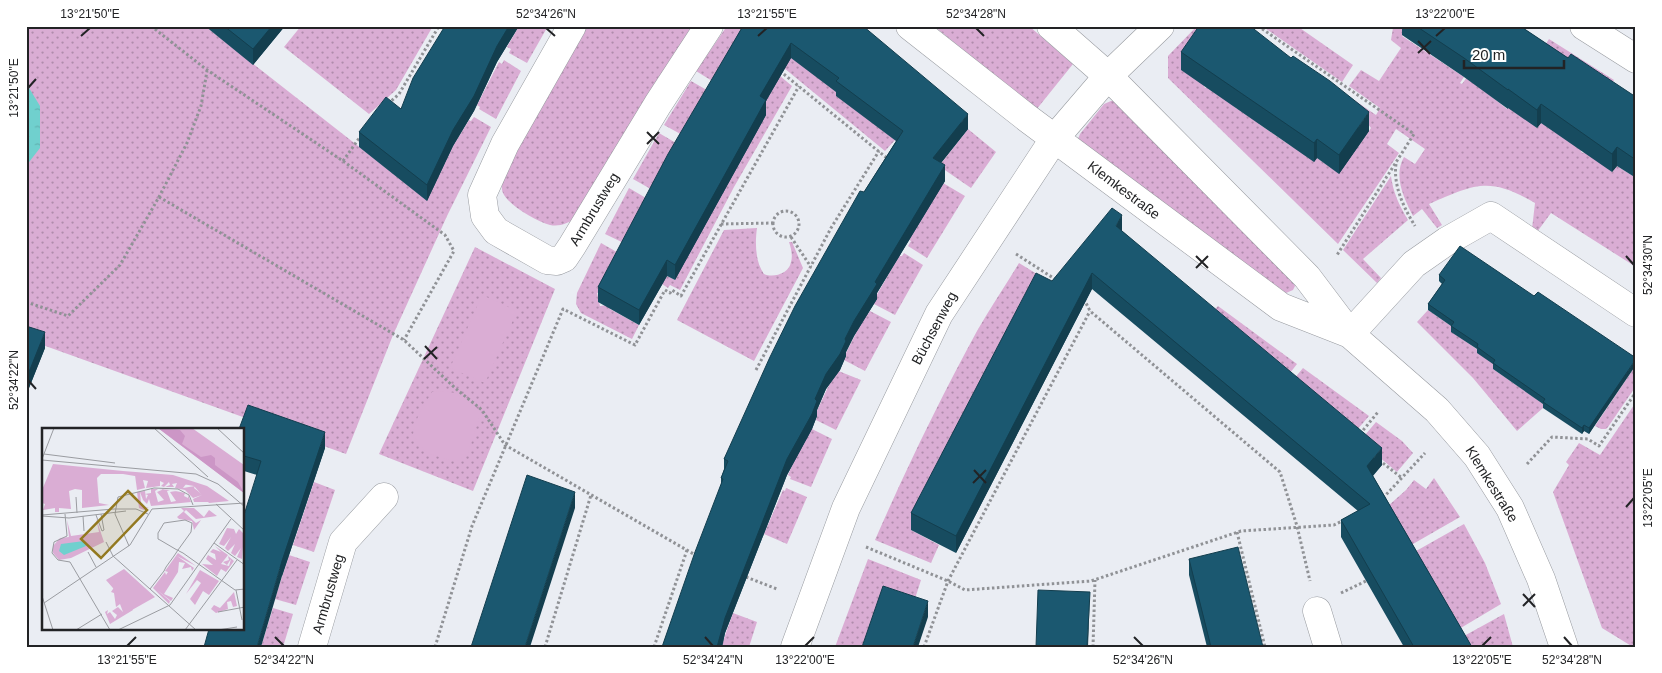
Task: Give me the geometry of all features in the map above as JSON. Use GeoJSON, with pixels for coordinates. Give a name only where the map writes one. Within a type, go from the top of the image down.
{"type":"FeatureCollection","features":[{"type":"Feature","properties":{"kind":"street","name":"Armbrustweg"},"geometry":{"type":"LineString","coordinates":[[572,26],[505,144],[482,195],[485,216],[496,231],[548,260],[557,261],[564,258],[572,246],[658,104],[708,26]]}},
{"type":"Feature","properties":{"kind":"street","name":"Klemkestraße"},"geometry":{"type":"LineString","coordinates":[[910,26],[1054,139],[1281,307],[1350,334]]}},
{"type":"Feature","properties":{"kind":"street","name":"Klemkestraße"},"geometry":{"type":"LineString","coordinates":[[1051,26],[1108,76],[1307,277],[1350,334],[1437,410],[1477,456],[1510,508],[1541,579],[1564,647]]}},
{"type":"Feature","properties":{"kind":"street","name":"Büchsenweg"},"geometry":{"type":"LineString","coordinates":[[794,647],[846,508],[939,314],[1054,139],[1108,76],[1160,26]]}},
{"type":"Feature","properties":{"kind":"street"},"geometry":{"type":"LineString","coordinates":[[1584,26],[1636,59]]}},
{"type":"Feature","properties":{"kind":"street"},"geometry":{"type":"LineString","coordinates":[[1350,334],[1414,264],[1491,216],[1636,313]]}},
{"type":"Feature","properties":{"kind":"street","name":"Armbrustweg"},"geometry":{"type":"LineString","coordinates":[[312,647],[343,542],[384,497]]}},
{"type":"Feature","properties":{"kind":"street"},"geometry":{"type":"LineString","coordinates":[[1318,611],[1328,647]]}},
{"type":"Feature","properties":{"kind":"path"},"geometry":{"type":"LineString","coordinates":[[151,26],[207,70],[343,161],[445,235],[454,251],[404,340]]}},
{"type":"Feature","properties":{"kind":"path"},"geometry":{"type":"LineString","coordinates":[[382,109],[400,94],[439,26]]}},
{"type":"Feature","properties":{"kind":"path"},"geometry":{"type":"LineString","coordinates":[[1258,26],[1414,134],[1337,255]]}},
{"type":"Feature","properties":{"kind":"path"},"geometry":{"type":"LineString","coordinates":[[777,68],[878,152],[888,159],[892,153]]}},
{"type":"Feature","properties":{"kind":"path"},"geometry":{"type":"LineString","coordinates":[[26,302],[68,316],[120,265],[187,143],[201,106],[207,70]]}},
{"type":"Feature","properties":{"kind":"path"},"geometry":{"type":"LineString","coordinates":[[435,647],[472,526],[563,308],[635,345],[665,290],[670,293],[672,290],[681,296],[799,86]]}},
{"type":"Feature","properties":{"kind":"path"},"geometry":{"type":"LineString","coordinates":[[343,161],[364,132]]}},
{"type":"Feature","properties":{"kind":"path"},"geometry":{"type":"LineString","coordinates":[[756,370],[831,228],[878,152]]}},
{"type":"Feature","properties":{"kind":"path"},"geometry":{"type":"LineString","coordinates":[[1397,161],[1395,172],[1397,186],[1405,209],[1431,252]]}},
{"type":"Feature","properties":{"kind":"path"},"geometry":{"type":"LineString","coordinates":[[159,197],[404,340],[455,388],[482,410],[505,446],[699,558]]}},
{"type":"Feature","properties":{"kind":"path"},"geometry":{"type":"LineString","coordinates":[[780,212],[792,212],[800,222],[798,231],[791,236],[783,237],[778,235],[773,228],[774,219],[780,212]]}},
{"type":"Feature","properties":{"kind":"path"},"geometry":{"type":"LineString","coordinates":[[721,224],[773,223]]}},
{"type":"Feature","properties":{"kind":"path"},"geometry":{"type":"LineString","coordinates":[[791,236],[811,267]]}},
{"type":"Feature","properties":{"kind":"path"},"geometry":{"type":"LineString","coordinates":[[1016,254],[1065,285]]}},
{"type":"Feature","properties":{"kind":"path"},"geometry":{"type":"LineString","coordinates":[[1083,298],[1090,311],[1280,472],[1297,526],[1318,611]]}},
{"type":"Feature","properties":{"kind":"path"},"geometry":{"type":"LineString","coordinates":[[924,647],[948,581],[1090,311]]}},
{"type":"Feature","properties":{"kind":"path"},"geometry":{"type":"LineString","coordinates":[[1527,464],[1552,437],[1588,439],[1599,446],[1636,392]]}},
{"type":"Feature","properties":{"kind":"path"},"geometry":{"type":"LineString","coordinates":[[1355,440],[1378,412]]}},
{"type":"Feature","properties":{"kind":"path"},"geometry":{"type":"LineString","coordinates":[[1380,500],[1425,452]]}},
{"type":"Feature","properties":{"kind":"path"},"geometry":{"type":"LineString","coordinates":[[1375,456],[1402,478]]}},
{"type":"Feature","properties":{"kind":"path"},"geometry":{"type":"LineString","coordinates":[[545,647],[591,495]]}},
{"type":"Feature","properties":{"kind":"path"},"geometry":{"type":"LineString","coordinates":[[866,547],[965,590],[1095,580],[1237,532],[1297,526],[1334,525],[1349,518]]}},
{"type":"Feature","properties":{"kind":"path"},"geometry":{"type":"LineString","coordinates":[[1237,532],[1265,647]]}},
{"type":"Feature","properties":{"kind":"path"},"geometry":{"type":"LineString","coordinates":[[654,647],[687,550]]}},
{"type":"Feature","properties":{"kind":"path"},"geometry":{"type":"LineString","coordinates":[[746,577],[777,589]]}},
{"type":"Feature","properties":{"kind":"path"},"geometry":{"type":"LineString","coordinates":[[1093,647],[1095,580]]}},
{"type":"Feature","properties":{"kind":"shaded area"},"geometry":{"type":"Polygon","coordinates":[[[26,26],[205,26],[427,200],[453,146],[469,120],[471,121],[474,117],[491,127],[447,216],[393,335],[346,454],[26,339],[26,26]]]}},
{"type":"Feature","properties":{"kind":"shaded area"},"geometry":{"type":"Polygon","coordinates":[[[301,26],[433,26],[396,90],[369,114],[284,47],[301,26]]]}},
{"type":"Feature","properties":{"kind":"shaded area"},"geometry":{"type":"Polygon","coordinates":[[[519,26],[548,26],[527,63],[509,53],[511,49],[507,47],[519,26]]]}},
{"type":"Feature","properties":{"kind":"shaded area"},"geometry":{"type":"Polygon","coordinates":[[[587,26],[694,26],[576,218],[564,224],[550,225],[524,212],[506,198],[502,187],[504,166],[587,26]]]}},
{"type":"Feature","properties":{"kind":"shaded area"},"geometry":{"type":"Polygon","coordinates":[[[727,26],[752,26],[717,84],[696,71],[727,26]]]}},
{"type":"Feature","properties":{"kind":"shaded area"},"geometry":{"type":"Polygon","coordinates":[[[934,26],[1029,26],[1073,64],[1036,110],[934,26]]]}},
{"type":"Feature","properties":{"kind":"shaded area"},"geometry":{"type":"Polygon","coordinates":[[[1197,26],[1212,26],[1204,87],[1206,88],[1209,83],[1237,109],[1239,106],[1261,121],[1259,124],[1291,146],[1314,158],[1313,161],[1317,158],[1339,173],[1371,128],[1344,93],[1376,115],[1380,108],[1349,86],[1361,70],[1379,81],[1401,48],[1391,40],[1393,28],[1391,26],[1408,26],[1402,36],[1464,77],[1460,83],[1462,84],[1467,77],[1507,109],[1510,105],[1537,128],[1542,121],[1583,148],[1581,152],[1583,153],[1586,150],[1612,172],[1617,166],[1636,178],[1636,267],[1551,213],[1537,232],[1532,229],[1535,203],[1519,194],[1493,186],[1471,188],[1429,204],[1442,225],[1437,228],[1422,209],[1413,216],[1401,187],[1401,164],[1404,157],[1415,164],[1425,149],[1396,129],[1387,144],[1399,153],[1338,244],[1168,78],[1168,56],[1197,26]]]}},
{"type":"Feature","properties":{"kind":"shaded area"},"geometry":{"type":"Polygon","coordinates":[[[1262,26],[1297,26],[1353,65],[1342,82],[1262,26]]]}},
{"type":"Feature","properties":{"kind":"shaded area"},"geometry":{"type":"Polygon","coordinates":[[[1549,39],[1614,80],[1602,96],[1538,56],[1549,39]]]}},
{"type":"Feature","properties":{"kind":"shaded area"},"geometry":{"type":"Polygon","coordinates":[[[784,46],[896,139],[885,151],[773,59],[784,46]]]}},
{"type":"Feature","properties":{"kind":"shaded area"},"geometry":{"type":"Polygon","coordinates":[[[504,60],[521,71],[496,119],[479,109],[480,107],[477,105],[499,62],[502,64],[504,60]]]}},
{"type":"Feature","properties":{"kind":"shaded area"},"geometry":{"type":"Polygon","coordinates":[[[767,65],[792,86],[734,187],[680,290],[670,285],[668,288],[662,284],[667,276],[675,280],[760,111],[767,65]]]}},
{"type":"Feature","properties":{"kind":"shaded area"},"geometry":{"type":"Polygon","coordinates":[[[691,81],[712,93],[686,137],[664,125],[691,81]]]}},
{"type":"Feature","properties":{"kind":"shaded area"},"geometry":{"type":"Polygon","coordinates":[[[1115,101],[1292,280],[1295,286],[1293,290],[1286,293],[1082,146],[1078,139],[1080,134],[1104,104],[1115,101]]]}},
{"type":"Feature","properties":{"kind":"shaded area"},"geometry":{"type":"Polygon","coordinates":[[[968,129],[996,152],[971,188],[939,166],[968,129]]]}},
{"type":"Feature","properties":{"kind":"shaded area"},"geometry":{"type":"Polygon","coordinates":[[[659,133],[681,146],[656,192],[633,179],[659,133]]]}},
{"type":"Feature","properties":{"kind":"shaded area"},"geometry":{"type":"Polygon","coordinates":[[[1391,176],[1393,188],[1408,220],[1363,259],[1381,278],[1377,283],[1343,250],[1391,176]]]}},
{"type":"Feature","properties":{"kind":"shaded area"},"geometry":{"type":"Polygon","coordinates":[[[943,183],[965,196],[927,258],[908,246],[911,241],[909,240],[943,183]]]}},
{"type":"Feature","properties":{"kind":"shaded area"},"geometry":{"type":"Polygon","coordinates":[[[629,188],[651,201],[628,245],[605,234],[629,188]]]}},
{"type":"Feature","properties":{"kind":"shaded area"},"geometry":{"type":"Polygon","coordinates":[[[757,228],[757,258],[764,274],[772,276],[787,270],[792,257],[789,242],[792,242],[803,268],[754,361],[677,320],[724,230],[757,228]]]}},
{"type":"Feature","properties":{"kind":"shaded area"},"geometry":{"type":"Polygon","coordinates":[[[601,243],[622,255],[606,291],[597,293],[600,306],[608,305],[610,309],[639,325],[632,339],[581,313],[576,304],[577,293],[601,243]]]}},
{"type":"Feature","properties":{"kind":"shaded area"},"geometry":{"type":"Polygon","coordinates":[[[475,247],[555,289],[473,491],[379,454],[475,247]]]}},
{"type":"Feature","properties":{"kind":"shaded area"},"geometry":{"type":"Polygon","coordinates":[[[904,253],[923,265],[895,315],[874,304],[875,298],[899,256],[902,256],[904,253]]]}},
{"type":"Feature","properties":{"kind":"shaded area"},"geometry":{"type":"Polygon","coordinates":[[[1019,263],[1071,295],[911,530],[939,545],[931,563],[875,540],[950,382],[982,322],[1019,263]]]}},
{"type":"Feature","properties":{"kind":"shaded area"},"geometry":{"type":"Polygon","coordinates":[[[482,295],[517,311],[485,383],[450,368],[482,295]]]}},
{"type":"Feature","properties":{"kind":"shaded area"},"geometry":{"type":"Polygon","coordinates":[[[1218,306],[1297,364],[1283,382],[1207,319],[1218,306]]]}},
{"type":"Feature","properties":{"kind":"shaded area"},"geometry":{"type":"Polygon","coordinates":[[[1428,310],[1454,328],[1452,332],[1478,350],[1495,365],[1493,369],[1545,405],[1543,408],[1517,431],[1473,378],[1417,322],[1428,310]]]}},
{"type":"Feature","properties":{"kind":"shaded area"},"geometry":{"type":"Polygon","coordinates":[[[870,311],[891,322],[865,371],[844,360],[866,313],[868,314],[870,311]]]}},
{"type":"Feature","properties":{"kind":"shaded area"},"geometry":{"type":"Polygon","coordinates":[[[1636,365],[1636,386],[1606,429],[1595,426],[1636,365]]]}},
{"type":"Feature","properties":{"kind":"shaded area"},"geometry":{"type":"Polygon","coordinates":[[[1303,368],[1369,416],[1350,438],[1288,386],[1303,368]]]}},
{"type":"Feature","properties":{"kind":"shaded area"},"geometry":{"type":"Polygon","coordinates":[[[836,370],[861,380],[836,430],[816,420],[817,416],[815,415],[836,370]]]}},
{"type":"Feature","properties":{"kind":"shaded area"},"geometry":{"type":"Polygon","coordinates":[[[443,391],[461,394],[481,412],[468,453],[459,460],[453,461],[427,453],[413,436],[417,418],[432,392],[443,391]]]}},
{"type":"Feature","properties":{"kind":"shaded area"},"geometry":{"type":"Polygon","coordinates":[[[1636,402],[1636,647],[1633,647],[1602,628],[1553,492],[1569,465],[1566,462],[1579,443],[1600,455],[1636,402]]]}},
{"type":"Feature","properties":{"kind":"shaded area"},"geometry":{"type":"Polygon","coordinates":[[[1376,422],[1402,441],[1413,453],[1397,472],[1360,441],[1376,422]]]}},
{"type":"Feature","properties":{"kind":"shaded area"},"geometry":{"type":"Polygon","coordinates":[[[808,429],[812,429],[832,439],[811,487],[790,479],[791,477],[788,475],[808,429]]]}},
{"type":"Feature","properties":{"kind":"shaded area"},"geometry":{"type":"Polygon","coordinates":[[[1434,478],[1460,517],[1406,548],[1388,506],[1414,480],[1426,489],[1434,478]]]}},
{"type":"Feature","properties":{"kind":"shaded area"},"geometry":{"type":"Polygon","coordinates":[[[314,482],[335,490],[314,552],[293,545],[314,482]]]}},
{"type":"Feature","properties":{"kind":"shaded area"},"geometry":{"type":"Polygon","coordinates":[[[786,488],[807,497],[787,544],[764,534],[783,490],[785,491],[786,488]]]}},
{"type":"Feature","properties":{"kind":"shaded area"},"geometry":{"type":"Polygon","coordinates":[[[1464,524],[1485,563],[1501,604],[1454,632],[1409,555],[1464,524]]]}},
{"type":"Feature","properties":{"kind":"shaded area"},"geometry":{"type":"Polygon","coordinates":[[[289,555],[310,562],[296,605],[275,599],[289,555]]]}},
{"type":"Feature","properties":{"kind":"shaded area"},"geometry":{"type":"Polygon","coordinates":[[[868,559],[921,580],[911,611],[867,647],[835,647],[868,559]]]}},
{"type":"Feature","properties":{"kind":"shaded area"},"geometry":{"type":"Polygon","coordinates":[[[273,608],[293,614],[283,647],[261,647],[273,608]]]}},
{"type":"Feature","properties":{"kind":"shaded area"},"geometry":{"type":"Polygon","coordinates":[[[733,613],[757,622],[749,647],[721,647],[733,613]]]}},
{"type":"Feature","properties":{"kind":"shaded area"},"geometry":{"type":"Polygon","coordinates":[[[1504,614],[1513,647],[1470,647],[1464,636],[1504,614]]]}},
{"type":"Feature","properties":{"kind":"water"},"geometry":{"type":"Polygon","coordinates":[[[26,83],[40,106],[40,148],[26,166],[26,83]]]}},
{"type":"Feature","properties":{"kind":"building"},"geometry":{"type":"Polygon","coordinates":[[[224,26],[272,26],[253,49],[224,26]]]}},
{"type":"Feature","properties":{"kind":"building"},"geometry":{"type":"Polygon","coordinates":[[[445,26],[509,26],[497,46],[474,96],[453,130],[427,185],[359,132],[386,97],[401,109],[413,78],[445,26]]]}},
{"type":"Feature","properties":{"kind":"building"},"geometry":{"type":"Polygon","coordinates":[[[743,26],[863,26],[968,114],[933,158],[945,165],[875,282],[877,284],[854,321],[840,354],[826,374],[815,399],[817,401],[812,414],[787,459],[725,618],[717,647],[662,647],[723,479],[721,478],[728,461],[724,459],[770,357],[795,306],[860,191],[864,192],[903,131],[836,81],[839,78],[791,43],[760,96],[766,100],[675,265],[667,260],[639,310],[598,287],[668,154],[743,26]]]}},
{"type":"Feature","properties":{"kind":"building"},"geometry":{"type":"Polygon","coordinates":[[[1199,26],[1250,26],[1291,58],[1293,56],[1330,81],[1369,112],[1339,155],[1317,139],[1314,143],[1181,52],[1199,26]]]}},
{"type":"Feature","properties":{"kind":"building"},"geometry":{"type":"Polygon","coordinates":[[[1416,26],[1520,26],[1568,58],[1571,54],[1636,97],[1636,160],[1617,147],[1612,154],[1541,104],[1537,110],[1416,26]]]}},
{"type":"Feature","properties":{"kind":"building"},"geometry":{"type":"Polygon","coordinates":[[[1112,208],[1122,215],[1116,226],[1382,448],[1367,466],[1472,647],[1414,647],[1341,520],[1370,504],[1092,273],[956,536],[911,513],[1036,273],[1052,281],[1112,208]]]}},
{"type":"Feature","properties":{"kind":"building"},"geometry":{"type":"Polygon","coordinates":[[[1460,246],[1534,296],[1538,292],[1636,358],[1589,428],[1584,425],[1582,428],[1543,402],[1545,399],[1493,363],[1495,360],[1477,347],[1478,344],[1451,326],[1454,322],[1428,304],[1445,280],[1439,275],[1460,246]]]}},
{"type":"Feature","properties":{"kind":"building"},"geometry":{"type":"Polygon","coordinates":[[[26,326],[45,332],[27,377],[26,377],[26,326]]]}},
{"type":"Feature","properties":{"kind":"building"},"geometry":{"type":"Polygon","coordinates":[[[248,405],[325,432],[282,561],[257,647],[204,647],[209,630],[245,630],[245,512],[261,461],[245,456],[245,428],[239,428],[248,405]]]}},
{"type":"Feature","properties":{"kind":"building"},"geometry":{"type":"Polygon","coordinates":[[[527,475],[575,492],[525,647],[471,647],[527,475]]]}},
{"type":"Feature","properties":{"kind":"building"},"geometry":{"type":"Polygon","coordinates":[[[1238,547],[1263,647],[1211,647],[1189,559],[1238,547]]]}},
{"type":"Feature","properties":{"kind":"building"},"geometry":{"type":"Polygon","coordinates":[[[883,586],[928,601],[913,647],[862,647],[883,586]]]}},
{"type":"Feature","properties":{"kind":"building"},"geometry":{"type":"Polygon","coordinates":[[[1038,590],[1090,592],[1087,647],[1036,647],[1038,590]]]}}]}
